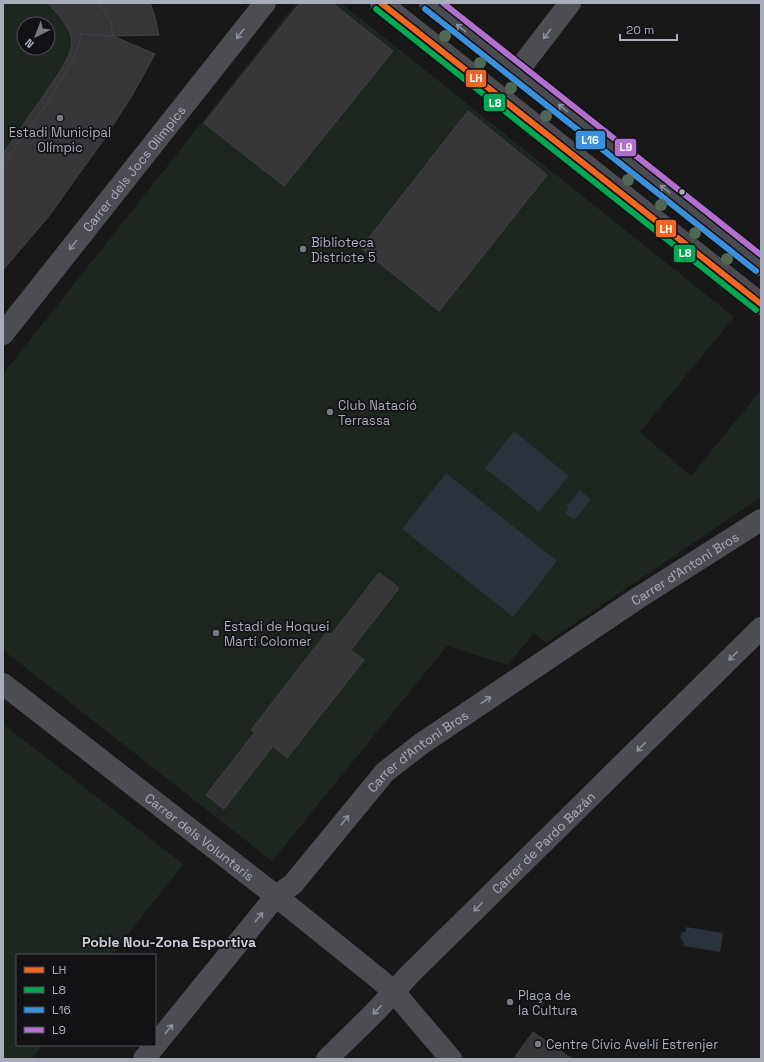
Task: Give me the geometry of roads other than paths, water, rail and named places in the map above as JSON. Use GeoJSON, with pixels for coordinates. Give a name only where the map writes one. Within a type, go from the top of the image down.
{"type":"FeatureCollection","features":[{"type":"Feature","properties":{"kind":"street","name":"Carrer dels Jocs Olimpics"},"geometry":{"type":"LineString","coordinates":[[3,334],[265,3]]}},
{"type":"Feature","properties":{"kind":"street"},"geometry":{"type":"LineString","coordinates":[[381,3],[761,304]]}},
{"type":"Feature","properties":{"kind":"street"},"geometry":{"type":"LineString","coordinates":[[430,3],[761,266]]}},
{"type":"Feature","properties":{"kind":"street"},"geometry":{"type":"LineString","coordinates":[[517,72],[570,3]]}},
{"type":"Feature","properties":{"kind":"street","name":"Carrer d'Antoni Bros"},"geometry":{"type":"LineString","coordinates":[[156,1044],[276,896],[292,884],[385,772],[428,739],[638,598],[761,520]]}},
{"type":"Feature","properties":{"kind":"street","name":"Carrer de Pardo Bazán"},"geometry":{"type":"LineString","coordinates":[[327,1059],[411,973],[761,628]]}},
{"type":"Feature","properties":{"kind":"street","name":"Carrer dels Voluntaris"},"geometry":{"type":"LineString","coordinates":[[3,684],[276,896],[394,992],[451,1059]]}},
{"type":"Feature","properties":{"kind":"street","name":"Carrer d'Antoni Bros"},"geometry":{"type":"LineString","coordinates":[[144,1059],[155,1046]]}},
{"type":"Feature","properties":{"kind":"place","name":"Estadi Municipal Olímpic"},"geometry":{"type":"Point","coordinates":[60,118]}},
{"type":"Feature","properties":{"kind":"place","name":"Biblioteca Districte 5"},"geometry":{"type":"Point","coordinates":[303,249]}},
{"type":"Feature","properties":{"kind":"place","name":"Club Natació Terrassa"},"geometry":{"type":"Point","coordinates":[330,412]}},
{"type":"Feature","properties":{"kind":"place","name":"Estadi de Hoquei Martí Colomer"},"geometry":{"type":"Point","coordinates":[216,633]}},
{"type":"Feature","properties":{"kind":"place","name":"Plaça de la Cultura"},"geometry":{"type":"Point","coordinates":[510,1002]}},
{"type":"Feature","properties":{"kind":"place","name":"Centre Cívic Avel·lí Estrenjer"},"geometry":{"type":"Point","coordinates":[538,1044]}},
{"type":"Feature","properties":{"kind":"district","name":"Poble Nou-Zona Esportiva"},"geometry":{"type":"Point","coordinates":[169,942]}}]}
